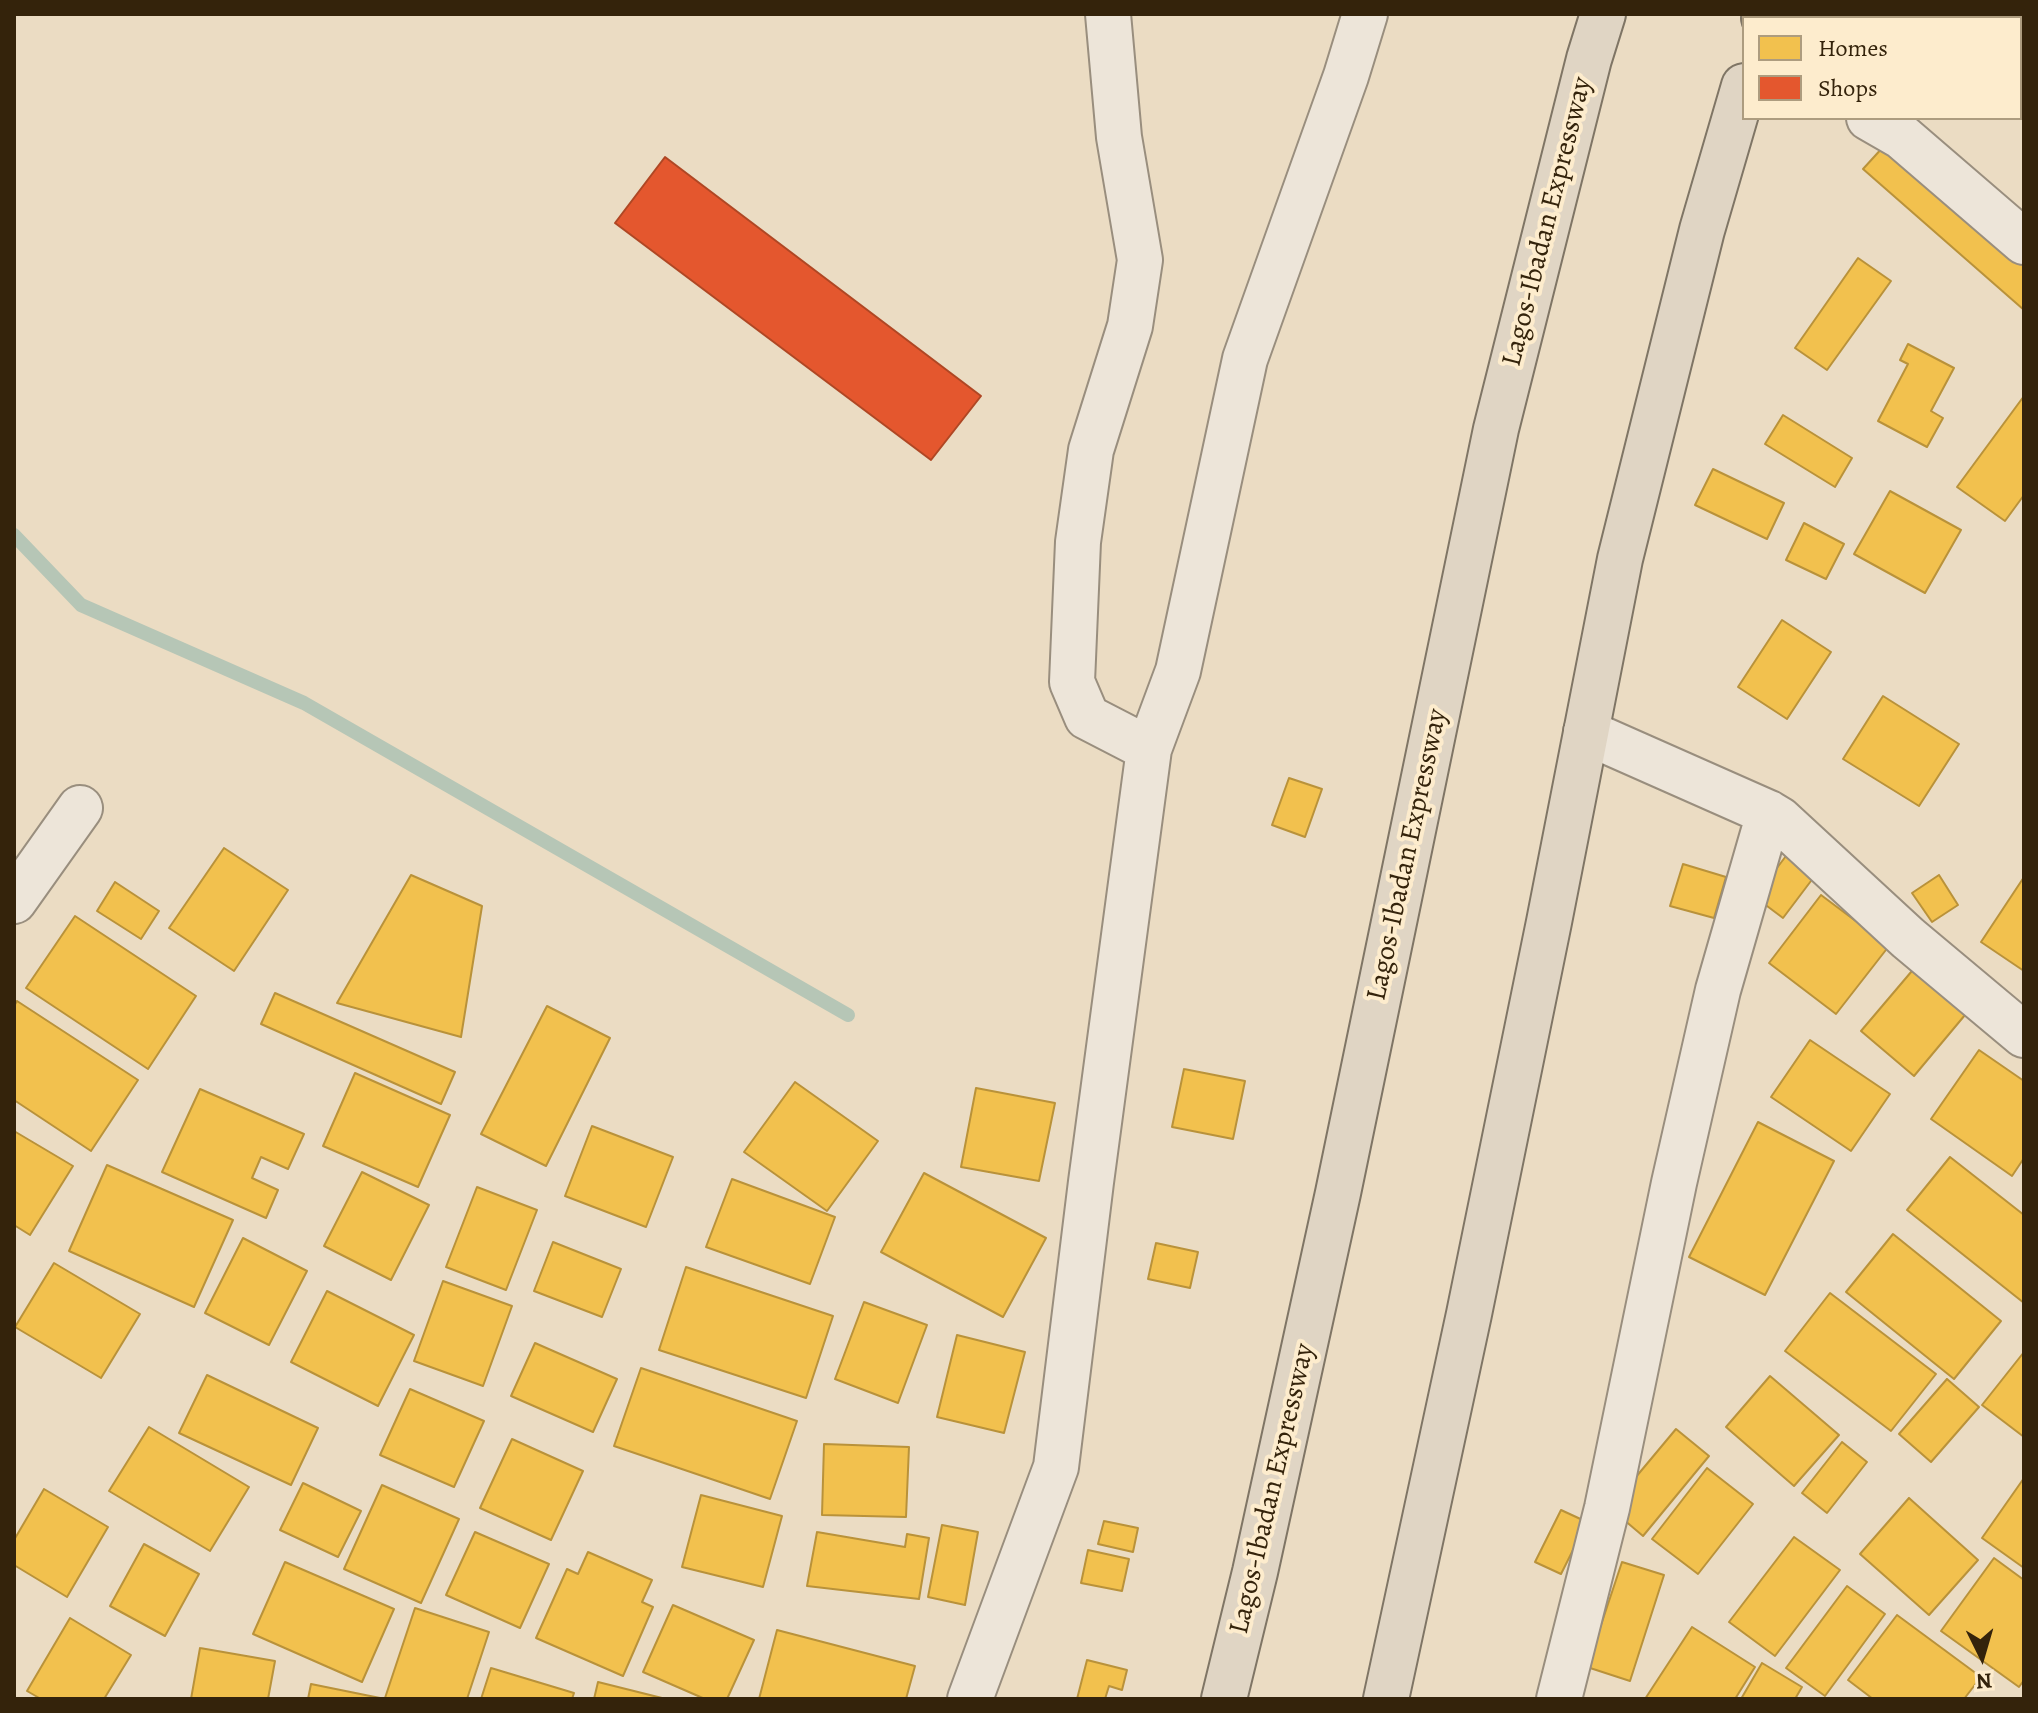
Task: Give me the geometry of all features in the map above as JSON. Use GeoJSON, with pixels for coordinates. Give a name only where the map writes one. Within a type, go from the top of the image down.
{"type":"FeatureCollection","features":[{"type":"Feature","properties":{"kind":"highway","name":"Lagos-Ibadan Expressway"},"geometry":{"type":"LineString","coordinates":[[1224,1699],[1338,1193],[1496,429],[1603,14]]}},
{"type":"Feature","properties":{"kind":"highway"},"geometry":{"type":"LineString","coordinates":[[1386,1699],[1469,1314],[1620,559],[1702,230],[1742,93]]}},
{"type":"Feature","properties":{"kind":"street"},"geometry":{"type":"LineString","coordinates":[[1108,14],[1119,137],[1140,260],[1130,326],[1091,450],[1078,542],[1072,682],[1087,717],[1149,749]]}},
{"type":"Feature","properties":{"kind":"street"},"geometry":{"type":"LineString","coordinates":[[970,1699],[1056,1467],[1149,749],[1178,671],[1245,359],[1346,76],[1365,14]]}},
{"type":"Feature","properties":{"kind":"street"},"geometry":{"type":"LineString","coordinates":[[1872,120],[1902,137],[2024,242]]}},
{"type":"Feature","properties":{"kind":"street"},"geometry":{"type":"LineString","coordinates":[[1586,732],[1769,813],[1908,938],[2024,1035]]}},
{"type":"Feature","properties":{"kind":"street"},"geometry":{"type":"LineString","coordinates":[[14,901],[80,808]]}},
{"type":"Feature","properties":{"kind":"street"},"geometry":{"type":"LineString","coordinates":[[1559,1699],[1607,1508],[1674,1183],[1718,990],[1769,813]]}},
{"type":"Feature","properties":{"kind":"building: Homes"},"geometry":{"type":"Polygon","coordinates":[[[2024,14],[2024,68],[2022,16],[1930,16],[2024,14]]]}},
{"type":"Feature","properties":{"kind":"building: Homes"},"geometry":{"type":"Polygon","coordinates":[[[1884,146],[2024,252],[2024,310],[1863,169],[1884,146]]]}},
{"type":"Feature","properties":{"kind":"building: Homes"},"geometry":{"type":"Polygon","coordinates":[[[1858,258],[1891,281],[1827,370],[1795,348],[1858,258]]]}},
{"type":"Feature","properties":{"kind":"building: Homes"},"geometry":{"type":"Polygon","coordinates":[[[1908,344],[1954,368],[1931,411],[1943,418],[1927,447],[1878,421],[1908,364],[1900,360],[1908,344]]]}},
{"type":"Feature","properties":{"kind":"building: Homes"},"geometry":{"type":"Polygon","coordinates":[[[2024,396],[2024,495],[2005,521],[1957,487],[2024,396]]]}},
{"type":"Feature","properties":{"kind":"building: Homes"},"geometry":{"type":"Polygon","coordinates":[[[1783,415],[1852,458],[1835,487],[1765,444],[1783,415]]]}},
{"type":"Feature","properties":{"kind":"building: Homes"},"geometry":{"type":"Polygon","coordinates":[[[1713,469],[1784,503],[1767,539],[1695,505],[1713,469]]]}},
{"type":"Feature","properties":{"kind":"building: Homes"},"geometry":{"type":"Polygon","coordinates":[[[1890,491],[1961,530],[1925,593],[1854,554],[1890,491]]]}},
{"type":"Feature","properties":{"kind":"building: Homes"},"geometry":{"type":"Polygon","coordinates":[[[1804,523],[1844,544],[1826,579],[1786,560],[1804,523]]]}},
{"type":"Feature","properties":{"kind":"building: Homes"},"geometry":{"type":"Polygon","coordinates":[[[1782,620],[1831,652],[1787,719],[1738,687],[1782,620]]]}},
{"type":"Feature","properties":{"kind":"building: Homes"},"geometry":{"type":"Polygon","coordinates":[[[1883,696],[1959,744],[1919,806],[1843,759],[1883,696]]]}},
{"type":"Feature","properties":{"kind":"building: Homes"},"geometry":{"type":"Polygon","coordinates":[[[1289,778],[1322,789],[1305,837],[1272,825],[1289,778]]]}},
{"type":"Feature","properties":{"kind":"building: Homes"},"geometry":{"type":"Polygon","coordinates":[[[224,848],[288,890],[234,971],[169,928],[224,848]]]}},
{"type":"Feature","properties":{"kind":"building: Homes"},"geometry":{"type":"Polygon","coordinates":[[[1792,848],[1820,869],[1783,918],[1755,897],[1792,848]]]}},
{"type":"Feature","properties":{"kind":"building: Homes"},"geometry":{"type":"Polygon","coordinates":[[[1683,864],[1726,877],[1714,918],[1670,906],[1683,864]]]}},
{"type":"Feature","properties":{"kind":"building: Homes"},"geometry":{"type":"Polygon","coordinates":[[[411,875],[482,906],[461,1037],[337,1003],[411,875]]]}},
{"type":"Feature","properties":{"kind":"building: Homes"},"geometry":{"type":"Polygon","coordinates":[[[1939,875],[1958,905],[1932,922],[1912,893],[1939,875]]]}},
{"type":"Feature","properties":{"kind":"building: Homes"},"geometry":{"type":"Polygon","coordinates":[[[2024,877],[2024,971],[1981,942],[2024,877]]]}},
{"type":"Feature","properties":{"kind":"building: Homes"},"geometry":{"type":"Polygon","coordinates":[[[115,882],[159,911],[141,939],[97,911],[115,882]]]}},
{"type":"Feature","properties":{"kind":"building: Homes"},"geometry":{"type":"Polygon","coordinates":[[[1821,895],[1889,946],[1836,1014],[1769,963],[1821,895]]]}},
{"type":"Feature","properties":{"kind":"building: Homes"},"geometry":{"type":"Polygon","coordinates":[[[75,916],[196,996],[148,1069],[26,988],[75,916]]]}},
{"type":"Feature","properties":{"kind":"building: Homes"},"geometry":{"type":"Polygon","coordinates":[[[1917,965],[1970,1009],[1914,1076],[1861,1031],[1917,965]]]}},
{"type":"Feature","properties":{"kind":"building: Homes"},"geometry":{"type":"Polygon","coordinates":[[[275,993],[455,1072],[441,1104],[261,1024],[275,993]]]}},
{"type":"Feature","properties":{"kind":"building: Homes"},"geometry":{"type":"Polygon","coordinates":[[[17,1001],[138,1080],[91,1151],[14,1100],[14,1006],[17,1001]]]}},
{"type":"Feature","properties":{"kind":"building: Homes"},"geometry":{"type":"Polygon","coordinates":[[[547,1006],[610,1038],[546,1166],[481,1134],[547,1006]]]}},
{"type":"Feature","properties":{"kind":"building: Homes"},"geometry":{"type":"Polygon","coordinates":[[[1810,1040],[1890,1094],[1851,1151],[1771,1097],[1810,1040]]]}},
{"type":"Feature","properties":{"kind":"building: Homes"},"geometry":{"type":"Polygon","coordinates":[[[1979,1050],[2024,1081],[2024,1158],[2012,1176],[1931,1119],[1979,1050]]]}},
{"type":"Feature","properties":{"kind":"building: Homes"},"geometry":{"type":"Polygon","coordinates":[[[1184,1069],[1245,1081],[1233,1139],[1172,1127],[1184,1069]]]}},
{"type":"Feature","properties":{"kind":"building: Homes"},"geometry":{"type":"Polygon","coordinates":[[[355,1073],[450,1115],[418,1187],[323,1146],[355,1073]]]}},
{"type":"Feature","properties":{"kind":"building: Homes"},"geometry":{"type":"Polygon","coordinates":[[[795,1082],[878,1141],[827,1211],[744,1152],[795,1082]]]}},
{"type":"Feature","properties":{"kind":"building: Homes"},"geometry":{"type":"Polygon","coordinates":[[[976,1088],[1055,1103],[1039,1181],[961,1167],[976,1088]]]}},
{"type":"Feature","properties":{"kind":"building: Homes"},"geometry":{"type":"Polygon","coordinates":[[[200,1089],[304,1134],[288,1169],[261,1157],[252,1178],[278,1190],[266,1218],[162,1172],[200,1089]]]}},
{"type":"Feature","properties":{"kind":"building: Homes"},"geometry":{"type":"Polygon","coordinates":[[[1758,1122],[1834,1161],[1765,1295],[1689,1257],[1758,1122]]]}},
{"type":"Feature","properties":{"kind":"building: Homes"},"geometry":{"type":"Polygon","coordinates":[[[592,1126],[673,1157],[646,1227],[565,1196],[592,1126]]]}},
{"type":"Feature","properties":{"kind":"building: Homes"},"geometry":{"type":"Polygon","coordinates":[[[14,1131],[73,1166],[30,1235],[14,1225],[14,1131]]]}},
{"type":"Feature","properties":{"kind":"building: Homes"},"geometry":{"type":"Polygon","coordinates":[[[1950,1157],[2024,1215],[2024,1303],[1907,1210],[1950,1157]]]}},
{"type":"Feature","properties":{"kind":"building: Homes"},"geometry":{"type":"Polygon","coordinates":[[[107,1165],[233,1220],[194,1307],[69,1251],[107,1165]]]}},
{"type":"Feature","properties":{"kind":"building: Homes"},"geometry":{"type":"Polygon","coordinates":[[[362,1172],[429,1205],[391,1280],[324,1246],[362,1172]]]}},
{"type":"Feature","properties":{"kind":"building: Homes"},"geometry":{"type":"Polygon","coordinates":[[[924,1173],[1046,1238],[1003,1317],[881,1252],[924,1173]]]}},
{"type":"Feature","properties":{"kind":"building: Homes"},"geometry":{"type":"Polygon","coordinates":[[[732,1179],[835,1217],[810,1284],[706,1247],[732,1179]]]}},
{"type":"Feature","properties":{"kind":"building: Homes"},"geometry":{"type":"Polygon","coordinates":[[[477,1187],[537,1210],[506,1290],[446,1267],[477,1187]]]}},
{"type":"Feature","properties":{"kind":"building: Homes"},"geometry":{"type":"Polygon","coordinates":[[[1893,1234],[2001,1321],[1954,1379],[1846,1292],[1893,1234]]]}},
{"type":"Feature","properties":{"kind":"building: Homes"},"geometry":{"type":"Polygon","coordinates":[[[243,1238],[307,1271],[269,1345],[205,1313],[243,1238]]]}},
{"type":"Feature","properties":{"kind":"building: Homes"},"geometry":{"type":"Polygon","coordinates":[[[553,1242],[621,1269],[602,1317],[534,1291],[553,1242]]]}},
{"type":"Feature","properties":{"kind":"building: Homes"},"geometry":{"type":"Polygon","coordinates":[[[1156,1243],[1198,1252],[1190,1288],[1148,1279],[1156,1243]]]}},
{"type":"Feature","properties":{"kind":"building: Homes"},"geometry":{"type":"Polygon","coordinates":[[[54,1263],[140,1314],[101,1378],[15,1327],[54,1263]]]}},
{"type":"Feature","properties":{"kind":"building: Homes"},"geometry":{"type":"Polygon","coordinates":[[[686,1267],[833,1316],[806,1398],[659,1350],[686,1267]]]}},
{"type":"Feature","properties":{"kind":"building: Homes"},"geometry":{"type":"Polygon","coordinates":[[[443,1281],[512,1306],[483,1386],[414,1361],[443,1281]]]}},
{"type":"Feature","properties":{"kind":"building: Homes"},"geometry":{"type":"Polygon","coordinates":[[[327,1291],[414,1335],[378,1406],[291,1362],[327,1291]]]}},
{"type":"Feature","properties":{"kind":"building: Homes"},"geometry":{"type":"Polygon","coordinates":[[[1830,1293],[1936,1374],[1891,1431],[1785,1351],[1830,1293]]]}},
{"type":"Feature","properties":{"kind":"building: Homes"},"geometry":{"type":"Polygon","coordinates":[[[864,1302],[927,1325],[898,1403],[835,1379],[864,1302]]]}},
{"type":"Feature","properties":{"kind":"building: Homes"},"geometry":{"type":"Polygon","coordinates":[[[957,1335],[1025,1352],[1004,1433],[937,1417],[957,1335]]]}},
{"type":"Feature","properties":{"kind":"building: Homes"},"geometry":{"type":"Polygon","coordinates":[[[535,1343],[617,1379],[593,1432],[511,1396],[535,1343]]]}},
{"type":"Feature","properties":{"kind":"building: Homes"},"geometry":{"type":"Polygon","coordinates":[[[2024,1352],[2024,1437],[1982,1405],[2024,1352]]]}},
{"type":"Feature","properties":{"kind":"building: Homes"},"geometry":{"type":"Polygon","coordinates":[[[641,1368],[797,1421],[770,1499],[614,1446],[641,1368]]]}},
{"type":"Feature","properties":{"kind":"building: Homes"},"geometry":{"type":"Polygon","coordinates":[[[207,1375],[318,1428],[291,1485],[179,1433],[207,1375]]]}},
{"type":"Feature","properties":{"kind":"building: Homes"},"geometry":{"type":"Polygon","coordinates":[[[1770,1376],[1839,1435],[1794,1486],[1726,1427],[1770,1376]]]}},
{"type":"Feature","properties":{"kind":"building: Homes"},"geometry":{"type":"Polygon","coordinates":[[[1947,1379],[1979,1407],[1931,1462],[1899,1434],[1947,1379]]]}},
{"type":"Feature","properties":{"kind":"building: Homes"},"geometry":{"type":"Polygon","coordinates":[[[410,1389],[484,1421],[454,1487],[380,1455],[410,1389]]]}},
{"type":"Feature","properties":{"kind":"building: Homes"},"geometry":{"type":"Polygon","coordinates":[[[149,1427],[249,1487],[210,1551],[109,1491],[149,1427]]]}},
{"type":"Feature","properties":{"kind":"building: Homes"},"geometry":{"type":"Polygon","coordinates":[[[1676,1429],[1709,1456],[1643,1536],[1610,1508],[1676,1429]]]}},
{"type":"Feature","properties":{"kind":"building: Homes"},"geometry":{"type":"Polygon","coordinates":[[[512,1439],[583,1471],[551,1540],[480,1508],[512,1439]]]}},
{"type":"Feature","properties":{"kind":"building: Homes"},"geometry":{"type":"Polygon","coordinates":[[[1842,1442],[1867,1462],[1827,1513],[1802,1493],[1842,1442]]]}},
{"type":"Feature","properties":{"kind":"building: Homes"},"geometry":{"type":"Polygon","coordinates":[[[824,1444],[909,1447],[906,1517],[822,1515],[824,1444]]]}},
{"type":"Feature","properties":{"kind":"building: Homes"},"geometry":{"type":"Polygon","coordinates":[[[1707,1468],[1753,1504],[1698,1574],[1652,1539],[1707,1468]]]}},
{"type":"Feature","properties":{"kind":"building: Homes"},"geometry":{"type":"Polygon","coordinates":[[[2024,1478],[2024,1568],[1982,1538],[2024,1478]]]}},
{"type":"Feature","properties":{"kind":"building: Homes"},"geometry":{"type":"Polygon","coordinates":[[[303,1483],[361,1511],[338,1557],[280,1530],[303,1483]]]}},
{"type":"Feature","properties":{"kind":"building: Homes"},"geometry":{"type":"Polygon","coordinates":[[[382,1485],[459,1519],[421,1603],[344,1569],[382,1485]]]}},
{"type":"Feature","properties":{"kind":"building: Homes"},"geometry":{"type":"Polygon","coordinates":[[[44,1489],[108,1527],[67,1597],[14,1565],[14,1540],[44,1489]]]}},
{"type":"Feature","properties":{"kind":"building: Homes"},"geometry":{"type":"Polygon","coordinates":[[[701,1495],[782,1516],[763,1587],[682,1567],[701,1495]]]}},
{"type":"Feature","properties":{"kind":"building: Homes"},"geometry":{"type":"Polygon","coordinates":[[[1909,1498],[1978,1560],[1929,1615],[1860,1554],[1909,1498]]]}},
{"type":"Feature","properties":{"kind":"building: Homes"},"geometry":{"type":"Polygon","coordinates":[[[1561,1510],[1587,1522],[1561,1574],[1535,1562],[1561,1510]]]}},
{"type":"Feature","properties":{"kind":"building: Homes"},"geometry":{"type":"Polygon","coordinates":[[[1104,1521],[1138,1528],[1133,1552],[1098,1544],[1104,1521]]]}},
{"type":"Feature","properties":{"kind":"building: Homes"},"geometry":{"type":"Polygon","coordinates":[[[942,1525],[978,1532],[965,1605],[928,1597],[942,1525]]]}},
{"type":"Feature","properties":{"kind":"building: Homes"},"geometry":{"type":"Polygon","coordinates":[[[475,1532],[549,1564],[520,1628],[446,1595],[475,1532]]]}},
{"type":"Feature","properties":{"kind":"building: Homes"},"geometry":{"type":"Polygon","coordinates":[[[817,1532],[905,1547],[907,1534],[929,1538],[919,1599],[807,1586],[817,1532]]]}},
{"type":"Feature","properties":{"kind":"building: Homes"},"geometry":{"type":"Polygon","coordinates":[[[1794,1537],[1840,1570],[1775,1656],[1729,1622],[1794,1537]]]}},
{"type":"Feature","properties":{"kind":"building: Homes"},"geometry":{"type":"Polygon","coordinates":[[[144,1544],[199,1574],[165,1636],[110,1606],[144,1544]]]}},
{"type":"Feature","properties":{"kind":"building: Homes"},"geometry":{"type":"Polygon","coordinates":[[[1088,1550],[1129,1559],[1122,1591],[1081,1583],[1088,1550]]]}},
{"type":"Feature","properties":{"kind":"building: Homes"},"geometry":{"type":"Polygon","coordinates":[[[588,1552],[652,1580],[642,1602],[653,1607],[623,1676],[536,1638],[567,1569],[578,1574],[588,1552]]]}},
{"type":"Feature","properties":{"kind":"building: Homes"},"geometry":{"type":"Polygon","coordinates":[[[1994,1558],[2024,1580],[2024,1680],[2019,1687],[1941,1631],[1994,1558]]]}},
{"type":"Feature","properties":{"kind":"building: Homes"},"geometry":{"type":"Polygon","coordinates":[[[285,1562],[394,1609],[362,1682],[253,1634],[285,1562]]]}},
{"type":"Feature","properties":{"kind":"building: Homes"},"geometry":{"type":"Polygon","coordinates":[[[1622,1562],[1664,1575],[1630,1681],[1587,1667],[1622,1562]]]}},
{"type":"Feature","properties":{"kind":"building: Homes"},"geometry":{"type":"Polygon","coordinates":[[[1847,1586],[1885,1614],[1825,1696],[1786,1668],[1847,1586]]]}},
{"type":"Feature","properties":{"kind":"building: Homes"},"geometry":{"type":"Polygon","coordinates":[[[673,1605],[754,1640],[727,1699],[705,1699],[643,1672],[673,1605]]]}},
{"type":"Feature","properties":{"kind":"building: Homes"},"geometry":{"type":"Polygon","coordinates":[[[415,1608],[489,1632],[467,1699],[385,1698],[415,1608]]]}},
{"type":"Feature","properties":{"kind":"building: Homes"},"geometry":{"type":"Polygon","coordinates":[[[1897,1615],[1981,1677],[1964,1699],[1873,1699],[1848,1680],[1897,1615]]]}},
{"type":"Feature","properties":{"kind":"building: Homes"},"geometry":{"type":"Polygon","coordinates":[[[70,1618],[131,1655],[104,1699],[41,1699],[27,1691],[70,1618]]]}},
{"type":"Feature","properties":{"kind":"building: Homes"},"geometry":{"type":"Polygon","coordinates":[[[1692,1627],[1755,1667],[1735,1699],[1645,1699],[1692,1627]]]}},
{"type":"Feature","properties":{"kind":"building: Homes"},"geometry":{"type":"Polygon","coordinates":[[[777,1630],[915,1666],[906,1699],[759,1699],[777,1630]]]}},
{"type":"Feature","properties":{"kind":"building: Homes"},"geometry":{"type":"Polygon","coordinates":[[[200,1648],[275,1661],[268,1699],[191,1699],[200,1648]]]}},
{"type":"Feature","properties":{"kind":"building: Homes"},"geometry":{"type":"Polygon","coordinates":[[[1087,1660],[1127,1670],[1122,1690],[1109,1686],[1105,1699],[1077,1699],[1087,1660]]]}},
{"type":"Feature","properties":{"kind":"building: Homes"},"geometry":{"type":"Polygon","coordinates":[[[1762,1663],[1802,1687],[1795,1699],[1741,1699],[1762,1663]]]}},
{"type":"Feature","properties":{"kind":"building: Homes"},"geometry":{"type":"Polygon","coordinates":[[[491,1668],[574,1693],[572,1699],[481,1699],[491,1668]]]}},
{"type":"Feature","properties":{"kind":"building: Homes"},"geometry":{"type":"Polygon","coordinates":[[[598,1682],[666,1699],[594,1699],[598,1682]]]}},
{"type":"Feature","properties":{"kind":"building: Homes"},"geometry":{"type":"Polygon","coordinates":[[[311,1684],[380,1698],[308,1699],[311,1684]]]}},
{"type":"Feature","properties":{"kind":"building: Shops"},"geometry":{"type":"Polygon","coordinates":[[[665,157],[981,396],[931,460],[615,223],[665,157]]]}},
{"type":"Feature","properties":{"kind":"waterway"},"geometry":{"type":"LineString","coordinates":[[14,535],[81,605],[304,703],[848,1015]]}}]}
